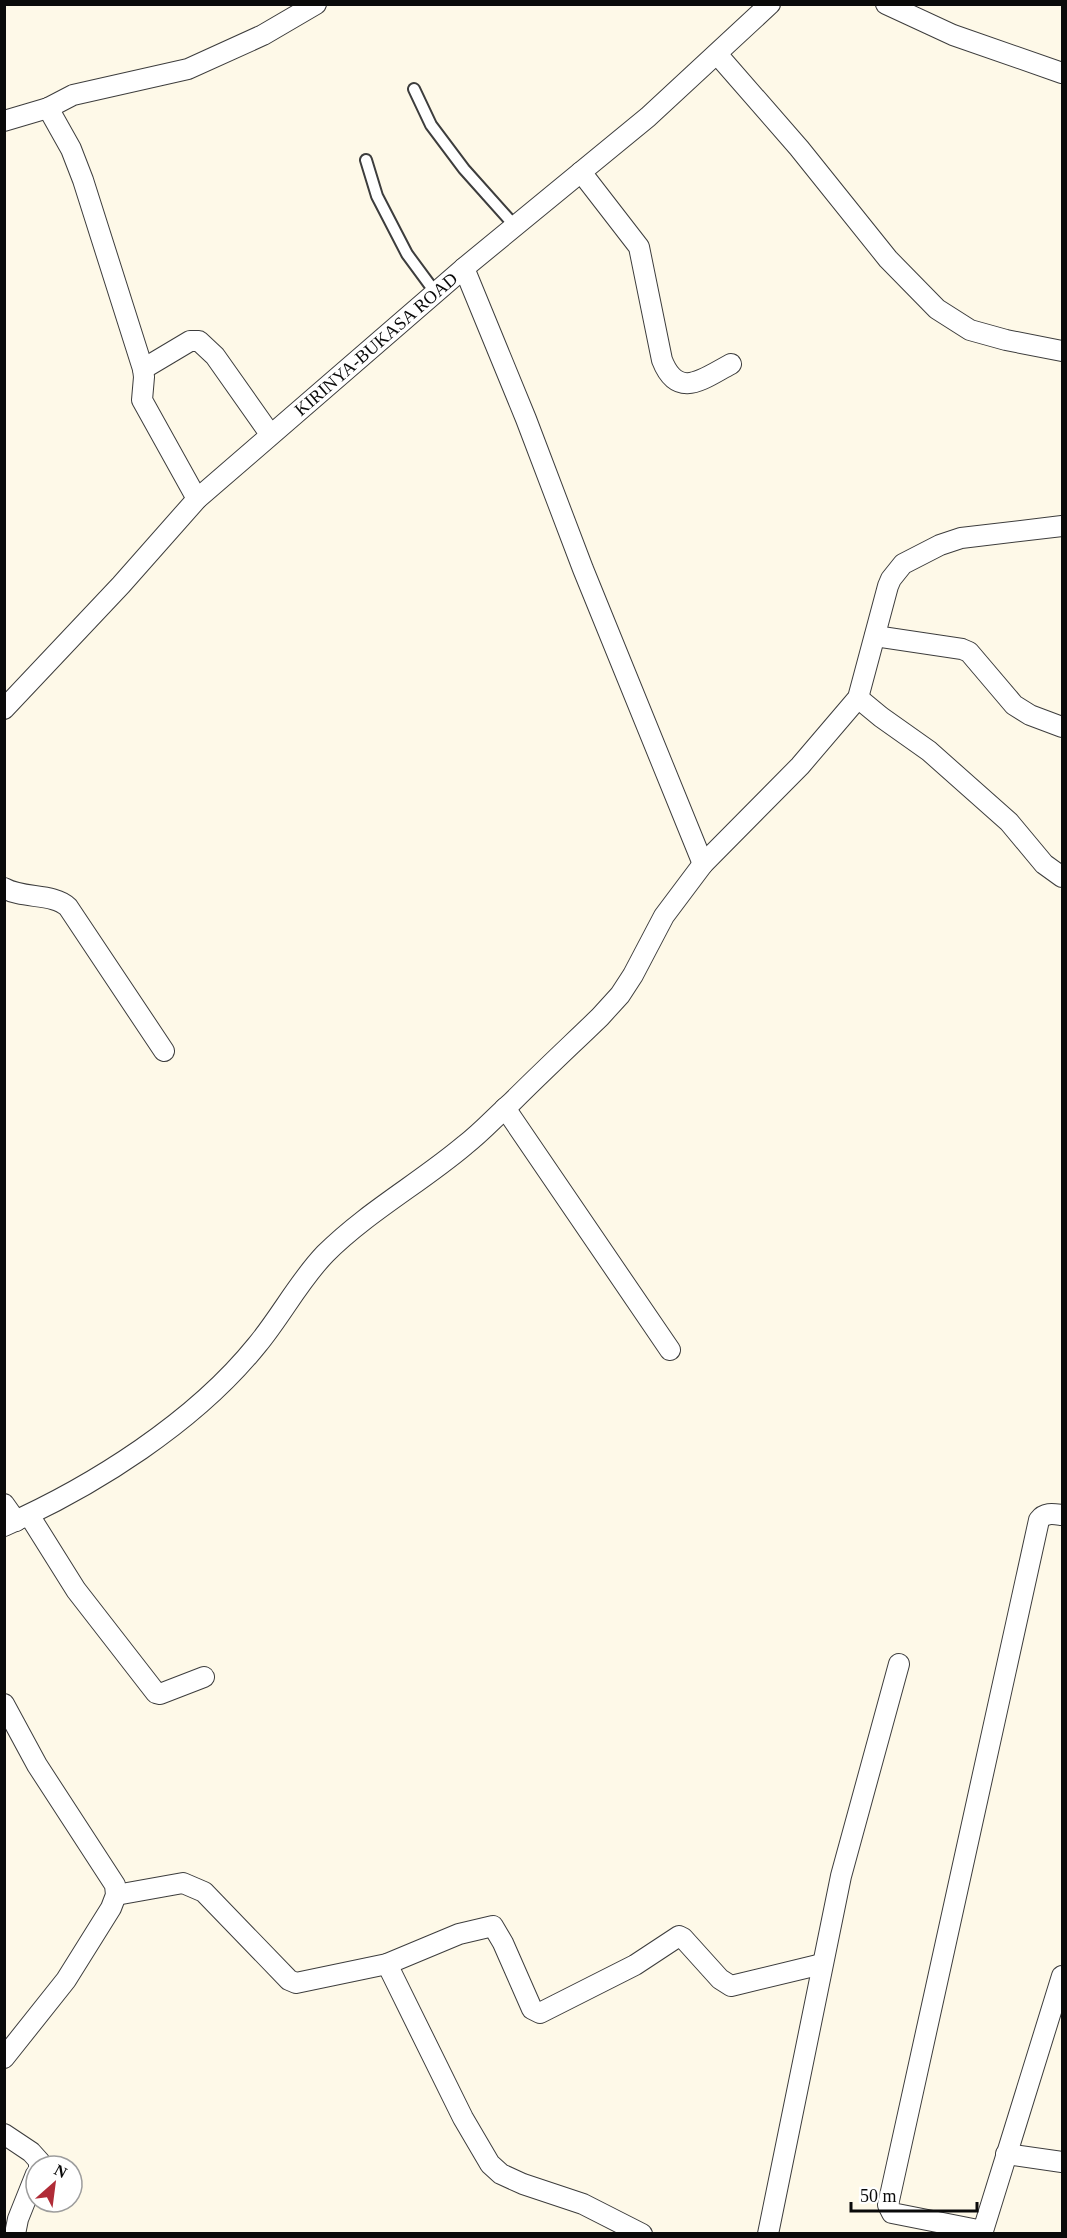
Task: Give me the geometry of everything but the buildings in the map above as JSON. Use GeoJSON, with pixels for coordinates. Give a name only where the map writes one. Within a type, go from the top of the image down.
{"type":"FeatureCollection","features":[{"type":"Feature","properties":{"kind":"street"},"geometry":{"type":"LineString","coordinates":[[4,121],[48,108],[73,95],[188,69],[263,34],[316,4]]}},
{"type":"Feature","properties":{"kind":"street","name":"KIRINYA-BUKASA ROAD"},"geometry":{"type":"LineString","coordinates":[[4,709],[121,585],[197,499],[435,292],[648,117],[770,4]]}},
{"type":"Feature","properties":{"kind":"street"},"geometry":{"type":"LineString","coordinates":[[885,4],[953,35],[1062,72]]}},
{"type":"Feature","properties":{"kind":"street"},"geometry":{"type":"LineString","coordinates":[[717,54],[799,148],[888,259],[937,309],[970,330],[1062,351]]}},
{"type":"Feature","properties":{"kind":"street"},"geometry":{"type":"LineString","coordinates":[[48,108],[71,149],[83,180],[143,369],[142,400],[197,499]]}},
{"type":"Feature","properties":{"kind":"street"},"geometry":{"type":"LineString","coordinates":[[581,172],[639,247],[662,360],[667,374],[676,381],[688,385],[731,364]]}},
{"type":"Feature","properties":{"kind":"street"},"geometry":{"type":"LineString","coordinates":[[464,268],[703,864]]}},
{"type":"Feature","properties":{"kind":"street"},"geometry":{"type":"LineString","coordinates":[[143,369],[190,341],[200,341],[215,356],[270,434]]}},
{"type":"Feature","properties":{"kind":"street"},"geometry":{"type":"LineString","coordinates":[[16,1521],[135,1453],[184,1417],[225,1381],[258,1345],[326,1254],[379,1209],[465,1146],[600,1017],[620,995],[664,916],[703,864],[800,766],[858,698],[891,579],[903,564],[940,545],[962,538],[1062,526]]}},
{"type":"Feature","properties":{"kind":"street"},"geometry":{"type":"LineString","coordinates":[[875,636],[962,649],[975,658],[1014,705],[1062,727]]}},
{"type":"Feature","properties":{"kind":"street"},"geometry":{"type":"LineString","coordinates":[[858,698],[929,751],[1009,822],[1044,864],[1062,877]]}},
{"type":"Feature","properties":{"kind":"street"},"geometry":{"type":"LineString","coordinates":[[4,888],[21,894],[59,901],[68,907],[164,1051]]}},
{"type":"Feature","properties":{"kind":"street"},"geometry":{"type":"LineString","coordinates":[[505,1108],[670,1350]]}},
{"type":"Feature","properties":{"kind":"street"},"geometry":{"type":"LineString","coordinates":[[4,1504],[76,1590],[156,1693],[160,1694],[204,1677]]}},
{"type":"Feature","properties":{"kind":"street"},"geometry":{"type":"LineString","coordinates":[[1062,1515],[1046,1515],[1039,1520],[888,2205],[892,2213],[982,2232],[1062,1976]]}},
{"type":"Feature","properties":{"kind":"street"},"geometry":{"type":"LineString","coordinates":[[768,2234],[841,1876],[899,1664]]}},
{"type":"Feature","properties":{"kind":"street"},"geometry":{"type":"LineString","coordinates":[[4,1704],[36,1766],[115,1885],[116,1895],[111,1908],[66,1980],[4,2058]]}},
{"type":"Feature","properties":{"kind":"street"},"geometry":{"type":"LineString","coordinates":[[116,1895],[183,1883],[192,1885],[204,1892],[293,1983],[387,1964],[459,1934],[493,1926],[503,1943],[532,2009],[540,2013],[635,1965],[679,1936],[720,1979],[731,1986],[822,1964]]}},
{"type":"Feature","properties":{"kind":"street"},"geometry":{"type":"LineString","coordinates":[[387,1964],[463,2118],[490,2164],[501,2174],[523,2184],[583,2204],[642,2234]]}},
{"type":"Feature","properties":{"kind":"street"},"geometry":{"type":"LineString","coordinates":[[4,2134],[32,2154]]}},
{"type":"Feature","properties":{"kind":"street"},"geometry":{"type":"LineString","coordinates":[[1006,2154],[1062,2162]]}},
{"type":"Feature","properties":{"kind":"street"},"geometry":{"type":"LineString","coordinates":[[15,2234],[24,2204]]}},
{"type":"Feature","properties":{"kind":"lane"},"geometry":{"type":"LineString","coordinates":[[414,89],[431,125],[464,169],[514,226]]}},
{"type":"Feature","properties":{"kind":"lane"},"geometry":{"type":"LineString","coordinates":[[366,160],[377,196],[407,254],[435,292]]}}]}
